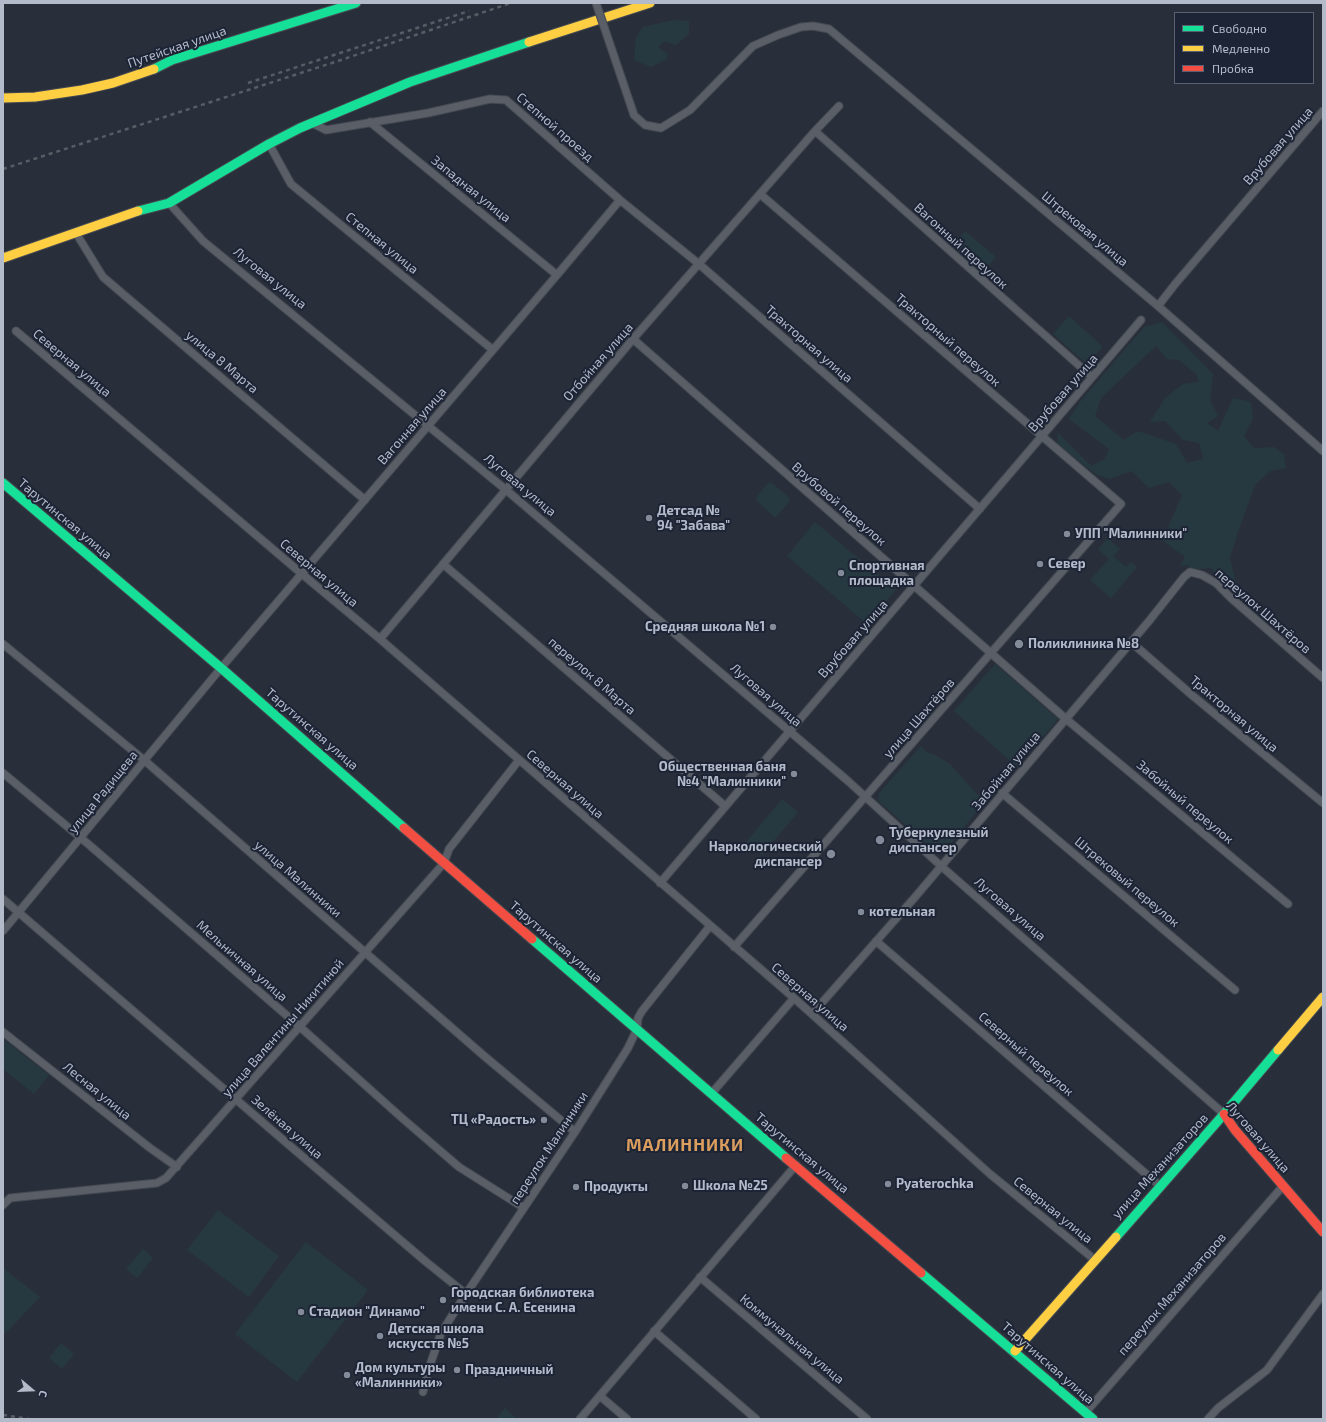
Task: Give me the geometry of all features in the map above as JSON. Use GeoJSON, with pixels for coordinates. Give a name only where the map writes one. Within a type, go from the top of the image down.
{"type":"FeatureCollection","features":[{"type":"Feature","properties":{"kind":"main road","name":"Путейская улица"},"geometry":{"type":"LineString","coordinates":[[3,98],[35,97],[82,90],[113,82],[149,71],[172,60],[207,48],[356,3]]}},
{"type":"Feature","properties":{"kind":"main road"},"geometry":{"type":"LineString","coordinates":[[3,258],[136,212],[169,203],[269,144],[312,123],[410,82],[650,3]]}},
{"type":"Feature","properties":{"kind":"main road","name":"Тарутинская улица"},"geometry":{"type":"LineString","coordinates":[[3,483],[221,668],[711,1094],[1015,1352],[1083,1416],[1093,1419]]}},
{"type":"Feature","properties":{"kind":"main road","name":"улица Механизаторов"},"geometry":{"type":"LineString","coordinates":[[1015,1352],[1224,1114],[1323,997]]}},
{"type":"Feature","properties":{"kind":"main road","name":"Луговая улица"},"geometry":{"type":"LineString","coordinates":[[1224,1114],[1235,1130],[1323,1232]]}},
{"type":"Feature","properties":{"kind":"street","name":"Штрековая улица"},"geometry":{"type":"LineString","coordinates":[[596,3],[634,115],[645,125],[661,128],[690,110],[753,46],[778,34],[801,27],[813,26],[829,29],[1158,306],[1323,451]]}},
{"type":"Feature","properties":{"kind":"street","name":"Степной проезд"},"geometry":{"type":"LineString","coordinates":[[312,123],[326,130],[428,112],[490,99],[506,100],[620,200]]}},
{"type":"Feature","properties":{"kind":"street","name":"Отбойная улица"},"geometry":{"type":"LineString","coordinates":[[380,638],[633,339],[815,131],[839,106]]}},
{"type":"Feature","properties":{"kind":"street","name":"Врубовая улица"},"geometry":{"type":"LineString","coordinates":[[1158,306],[1323,111]]}},
{"type":"Feature","properties":{"kind":"street","name":"Западная улица"},"geometry":{"type":"LineString","coordinates":[[370,122],[557,275]]}},
{"type":"Feature","properties":{"kind":"street","name":"Вагонный переулок"},"geometry":{"type":"LineString","coordinates":[[815,131],[1092,377]]}},
{"type":"Feature","properties":{"kind":"street","name":"Степная улица"},"geometry":{"type":"LineString","coordinates":[[269,144],[291,184],[493,350]]}},
{"type":"Feature","properties":{"kind":"street","name":"Тракторный переулок"},"geometry":{"type":"LineString","coordinates":[[760,194],[1041,437],[1121,504]]}},
{"type":"Feature","properties":{"kind":"street","name":"Тракторная улица"},"geometry":{"type":"LineString","coordinates":[[620,200],[699,264],[980,509]]}},
{"type":"Feature","properties":{"kind":"street","name":"Вагонная улица"},"geometry":{"type":"LineString","coordinates":[[221,668],[620,200]]}},
{"type":"Feature","properties":{"kind":"street","name":"Луговая улица"},"geometry":{"type":"LineString","coordinates":[[169,203],[204,241],[505,489],[866,797],[941,866],[1224,1114]]}},
{"type":"Feature","properties":{"kind":"street","name":"улица 8 Марта"},"geometry":{"type":"LineString","coordinates":[[76,233],[103,277],[365,500]]}},
{"type":"Feature","properties":{"kind":"street","name":"Врубовая улица"},"geometry":{"type":"LineString","coordinates":[[660,883],[1141,320]]}},
{"type":"Feature","properties":{"kind":"street","name":"Северная улица"},"geometry":{"type":"LineString","coordinates":[[16,331],[302,574],[380,638],[734,948],[794,998],[990,1174],[1095,1260]]}},
{"type":"Feature","properties":{"kind":"street","name":"Врубовой переулок"},"geometry":{"type":"LineString","coordinates":[[633,339],[1066,718]]}},
{"type":"Feature","properties":{"kind":"street","name":"улица Шахтёров"},"geometry":{"type":"LineString","coordinates":[[734,948],[1121,504]]}},
{"type":"Feature","properties":{"kind":"street","name":"переулок 8 Марта"},"geometry":{"type":"LineString","coordinates":[[443,564],[725,806]]}},
{"type":"Feature","properties":{"kind":"street","name":"переулок Шахтёров"},"geometry":{"type":"LineString","coordinates":[[1184,577],[1190,572],[1202,574],[1216,583],[1231,598],[1323,678]]}},
{"type":"Feature","properties":{"kind":"street","name":"Забойная улица"},"geometry":{"type":"LineString","coordinates":[[812,1014],[916,896],[1131,642],[1184,577]]}},
{"type":"Feature","properties":{"kind":"street","name":"Тракторная улица"},"geometry":{"type":"LineString","coordinates":[[1131,642],[1193,696],[1323,803]]}},
{"type":"Feature","properties":{"kind":"street","name":"улица Малинники"},"geometry":{"type":"LineString","coordinates":[[3,644],[144,760],[364,953],[576,1132]]}},
{"type":"Feature","properties":{"kind":"street","name":"улица Радищева"},"geometry":{"type":"LineString","coordinates":[[3,932],[221,668]]}},
{"type":"Feature","properties":{"kind":"street","name":"Забойный переулок"},"geometry":{"type":"LineString","coordinates":[[1066,718],[1288,904]]}},
{"type":"Feature","properties":{"kind":"street","name":"улица Валентины Никитиной"},"geometry":{"type":"LineString","coordinates":[[3,1205],[10,1198],[156,1182],[166,1178],[444,863],[449,849],[519,760]]}},
{"type":"Feature","properties":{"kind":"street","name":"Мельничная улица"},"geometry":{"type":"LineString","coordinates":[[3,773],[81,837],[459,1167],[524,1208]]}},
{"type":"Feature","properties":{"kind":"street","name":"Штрековый переулок"},"geometry":{"type":"LineString","coordinates":[[1002,793],[1235,990]]}},
{"type":"Feature","properties":{"kind":"street","name":"Зелёная улица"},"geometry":{"type":"LineString","coordinates":[[3,899],[413,1251],[466,1294]]}},
{"type":"Feature","properties":{"kind":"street","name":"переулок Малинники"},"geometry":{"type":"LineString","coordinates":[[423,1392],[429,1368],[441,1333],[576,1132],[628,1048],[637,1029],[638,1018],[642,1011],[710,926]]}},
{"type":"Feature","properties":{"kind":"street","name":"Северный переулок"},"geometry":{"type":"LineString","coordinates":[[876,941],[1160,1186]]}},
{"type":"Feature","properties":{"kind":"street"},"geometry":{"type":"LineString","coordinates":[[711,1094],[794,998]]}},
{"type":"Feature","properties":{"kind":"street","name":"Лесная улица"},"geometry":{"type":"LineString","coordinates":[[3,1032],[150,1148],[177,1166]]}},
{"type":"Feature","properties":{"kind":"street"},"geometry":{"type":"LineString","coordinates":[[580,1419],[796,1165]]}},
{"type":"Feature","properties":{"kind":"street","name":"переулок Механизаторов"},"geometry":{"type":"LineString","coordinates":[[1083,1416],[1283,1186]]}},
{"type":"Feature","properties":{"kind":"street","name":"Коммунальная улица"},"geometry":{"type":"LineString","coordinates":[[700,1277],[867,1419]]}},
{"type":"Feature","properties":{"kind":"street"},"geometry":{"type":"LineString","coordinates":[[1208,1419],[1218,1408],[1266,1370],[1323,1294]]}},
{"type":"Feature","properties":{"kind":"street"},"geometry":{"type":"LineString","coordinates":[[654,1331],[756,1419]]}},
{"type":"Feature","properties":{"kind":"street"},"geometry":{"type":"LineString","coordinates":[[600,1396],[627,1419]]}},
{"type":"Feature","properties":{"kind":"shaded area"},"geometry":{"type":"Polygon","coordinates":[[[673,20],[689,21],[689,34],[676,45],[664,41],[658,47],[668,54],[667,59],[651,67],[634,60],[636,37],[643,27],[673,20]]]}},
{"type":"Feature","properties":{"kind":"shaded area"},"geometry":{"type":"Polygon","coordinates":[[[965,231],[996,257],[984,271],[953,245],[965,231]]]}},
{"type":"Feature","properties":{"kind":"shaded area"},"geometry":{"type":"Polygon","coordinates":[[[1069,316],[1103,347],[1087,364],[1053,334],[1069,316]]]}},
{"type":"Feature","properties":{"kind":"shaded area"},"geometry":{"type":"Polygon","coordinates":[[[1162,322],[1213,374],[1210,400],[1218,416],[1207,423],[1218,431],[1233,398],[1251,402],[1253,419],[1244,436],[1254,448],[1274,447],[1284,454],[1286,468],[1270,471],[1255,485],[1237,535],[1230,558],[1236,583],[1235,593],[1211,568],[1191,570],[1188,565],[1180,566],[1185,557],[1157,536],[1169,537],[1169,525],[1182,495],[1169,482],[1149,488],[1132,471],[1110,479],[1097,475],[1057,444],[1058,433],[1091,466],[1105,459],[1109,449],[1069,419],[1079,403],[1144,327],[1162,322]],[[1156,346],[1101,398],[1095,416],[1124,440],[1138,431],[1176,444],[1187,463],[1203,459],[1199,443],[1183,440],[1165,421],[1150,422],[1165,398],[1183,384],[1199,382],[1196,374],[1179,360],[1167,359],[1156,346]]]}},
{"type":"Feature","properties":{"kind":"shaded area"},"geometry":{"type":"Polygon","coordinates":[[[768,483],[772,483],[790,498],[789,502],[777,516],[774,517],[757,501],[756,498],[768,483]]]}},
{"type":"Feature","properties":{"kind":"shaded area","name":"Спортивная площадка"},"geometry":{"type":"Polygon","coordinates":[[[815,522],[896,590],[867,624],[787,556],[815,522]]]}},
{"type":"Feature","properties":{"kind":"shaded area"},"geometry":{"type":"Polygon","coordinates":[[[1108,538],[1120,549],[1113,556],[1126,567],[1131,562],[1137,567],[1111,598],[1090,580],[1109,559],[1098,549],[1108,538]]]}},
{"type":"Feature","properties":{"kind":"shaded area"},"geometry":{"type":"Polygon","coordinates":[[[995,664],[1058,719],[1017,767],[954,711],[995,664]]]}},
{"type":"Feature","properties":{"kind":"shaded area"},"geometry":{"type":"Polygon","coordinates":[[[921,746],[927,752],[950,764],[985,801],[945,851],[935,851],[878,801],[879,793],[921,746]]]}},
{"type":"Feature","properties":{"kind":"shaded area"},"geometry":{"type":"Polygon","coordinates":[[[782,799],[798,812],[762,855],[746,842],[782,799]]]}},
{"type":"Feature","properties":{"kind":"shaded area"},"geometry":{"type":"Polygon","coordinates":[[[3,1039],[49,1075],[34,1094],[3,1069],[3,1039]]]}},
{"type":"Feature","properties":{"kind":"shaded area"},"geometry":{"type":"Polygon","coordinates":[[[218,1210],[279,1256],[249,1297],[187,1250],[218,1210]]]}},
{"type":"Feature","properties":{"kind":"shaded area","name":"Стадион \"Динамо\""},"geometry":{"type":"Polygon","coordinates":[[[306,1242],[368,1290],[297,1382],[235,1334],[306,1242]]]}},
{"type":"Feature","properties":{"kind":"shaded area"},"geometry":{"type":"Polygon","coordinates":[[[143,1249],[153,1258],[137,1278],[126,1269],[143,1249]]]}},
{"type":"Feature","properties":{"kind":"shaded area"},"geometry":{"type":"Polygon","coordinates":[[[3,1268],[40,1297],[3,1336],[3,1268]]]}},
{"type":"Feature","properties":{"kind":"shaded area"},"geometry":{"type":"Polygon","coordinates":[[[61,1343],[74,1354],[62,1369],[49,1358],[61,1343]]]}},
{"type":"Feature","properties":{"kind":"shaded area"},"geometry":{"type":"Polygon","coordinates":[[[505,1408],[517,1419],[496,1419],[505,1408]]]}},
{"type":"Feature","properties":{"kind":"railway"},"geometry":{"type":"LineString","coordinates":[[3,169],[338,61],[511,3]]}},
{"type":"Feature","properties":{"kind":"railway"},"geometry":{"type":"LineString","coordinates":[[248,83],[469,11]]}},
{"type":"Feature","properties":{"kind":"railway"},"geometry":{"type":"LineString","coordinates":[[3,1415],[29,1419]]}},
{"type":"Feature","properties":{"kind":"traffic: fast"},"geometry":{"type":"LineString","coordinates":[[154,69],[172,60],[356,3]]}},
{"type":"Feature","properties":{"kind":"traffic: fast"},"geometry":{"type":"LineString","coordinates":[[138,211],[169,203],[269,144],[300,128],[410,82],[529,42]]}},
{"type":"Feature","properties":{"kind":"traffic: fast"},"geometry":{"type":"LineString","coordinates":[[3,483],[221,668],[404,828]]}},
{"type":"Feature","properties":{"kind":"traffic: fast"},"geometry":{"type":"LineString","coordinates":[[532,939],[786,1158]]}},
{"type":"Feature","properties":{"kind":"traffic: fast"},"geometry":{"type":"LineString","coordinates":[[1116,1237],[1278,1050]]}},
{"type":"Feature","properties":{"kind":"traffic: fast"},"geometry":{"type":"LineString","coordinates":[[921,1273],[1093,1419]]}},
{"type":"Feature","properties":{"kind":"traffic: slow"},"geometry":{"type":"LineString","coordinates":[[529,42],[650,3]]}},
{"type":"Feature","properties":{"kind":"traffic: slow"},"geometry":{"type":"LineString","coordinates":[[3,98],[35,97],[82,90],[113,83],[154,69]]}},
{"type":"Feature","properties":{"kind":"traffic: slow"},"geometry":{"type":"LineString","coordinates":[[3,258],[138,211]]}},
{"type":"Feature","properties":{"kind":"traffic: slow"},"geometry":{"type":"LineString","coordinates":[[1278,1050],[1323,997]]}},
{"type":"Feature","properties":{"kind":"traffic: slow"},"geometry":{"type":"LineString","coordinates":[[1015,1351],[1116,1237]]}},
{"type":"Feature","properties":{"kind":"traffic: jam"},"geometry":{"type":"LineString","coordinates":[[404,828],[532,939]]}},
{"type":"Feature","properties":{"kind":"traffic: jam"},"geometry":{"type":"LineString","coordinates":[[1224,1114],[1235,1130],[1323,1232]]}},
{"type":"Feature","properties":{"kind":"traffic: jam"},"geometry":{"type":"LineString","coordinates":[[786,1158],[921,1273]]}},
{"type":"Feature","properties":{"kind":"place","name":"Детсад № 94 \"Забава\""},"geometry":{"type":"Point","coordinates":[649,518]}},
{"type":"Feature","properties":{"kind":"place","name":"УПП \"Малинники\""},"geometry":{"type":"Point","coordinates":[1067,534]}},
{"type":"Feature","properties":{"kind":"place","name":"Север"},"geometry":{"type":"Point","coordinates":[1040,564]}},
{"type":"Feature","properties":{"kind":"place","name":"Спортивная площадка"},"geometry":{"type":"Point","coordinates":[841,573]}},
{"type":"Feature","properties":{"kind":"place","name":"Средняя школа №1"},"geometry":{"type":"Point","coordinates":[773,627]}},
{"type":"Feature","properties":{"kind":"place","name":"Поликлиника №8"},"geometry":{"type":"Point","coordinates":[1019,644]}},
{"type":"Feature","properties":{"kind":"place","name":"Общественная баня №4 \"Малинники\""},"geometry":{"type":"Point","coordinates":[794,774]}},
{"type":"Feature","properties":{"kind":"place","name":"Туберкулезный диспансер"},"geometry":{"type":"Point","coordinates":[880,840]}},
{"type":"Feature","properties":{"kind":"place","name":"Наркологический диспансер"},"geometry":{"type":"Point","coordinates":[831,854]}},
{"type":"Feature","properties":{"kind":"place","name":"котельная"},"geometry":{"type":"Point","coordinates":[861,912]}},
{"type":"Feature","properties":{"kind":"place","name":"ТЦ «Радость»"},"geometry":{"type":"Point","coordinates":[544,1120]}},
{"type":"Feature","properties":{"kind":"place","name":"Pyaterochka"},"geometry":{"type":"Point","coordinates":[888,1184]}},
{"type":"Feature","properties":{"kind":"place","name":"Школа №25"},"geometry":{"type":"Point","coordinates":[685,1186]}},
{"type":"Feature","properties":{"kind":"place","name":"Продукты"},"geometry":{"type":"Point","coordinates":[576,1187]}},
{"type":"Feature","properties":{"kind":"place","name":"Городская библиотека имени С. А. Есенина"},"geometry":{"type":"Point","coordinates":[443,1300]}},
{"type":"Feature","properties":{"kind":"place","name":"Стадион \"Динамо\""},"geometry":{"type":"Point","coordinates":[301,1312]}},
{"type":"Feature","properties":{"kind":"place","name":"Детская школа искусств №5"},"geometry":{"type":"Point","coordinates":[380,1336]}},
{"type":"Feature","properties":{"kind":"place","name":"Праздничный"},"geometry":{"type":"Point","coordinates":[457,1370]}},
{"type":"Feature","properties":{"kind":"place","name":"Дом культуры «Малинники»"},"geometry":{"type":"Point","coordinates":[347,1375]}},
{"type":"Feature","properties":{"kind":"district","name":"МАЛИННИКИ"},"geometry":{"type":"Point","coordinates":[685,1145]}}]}
